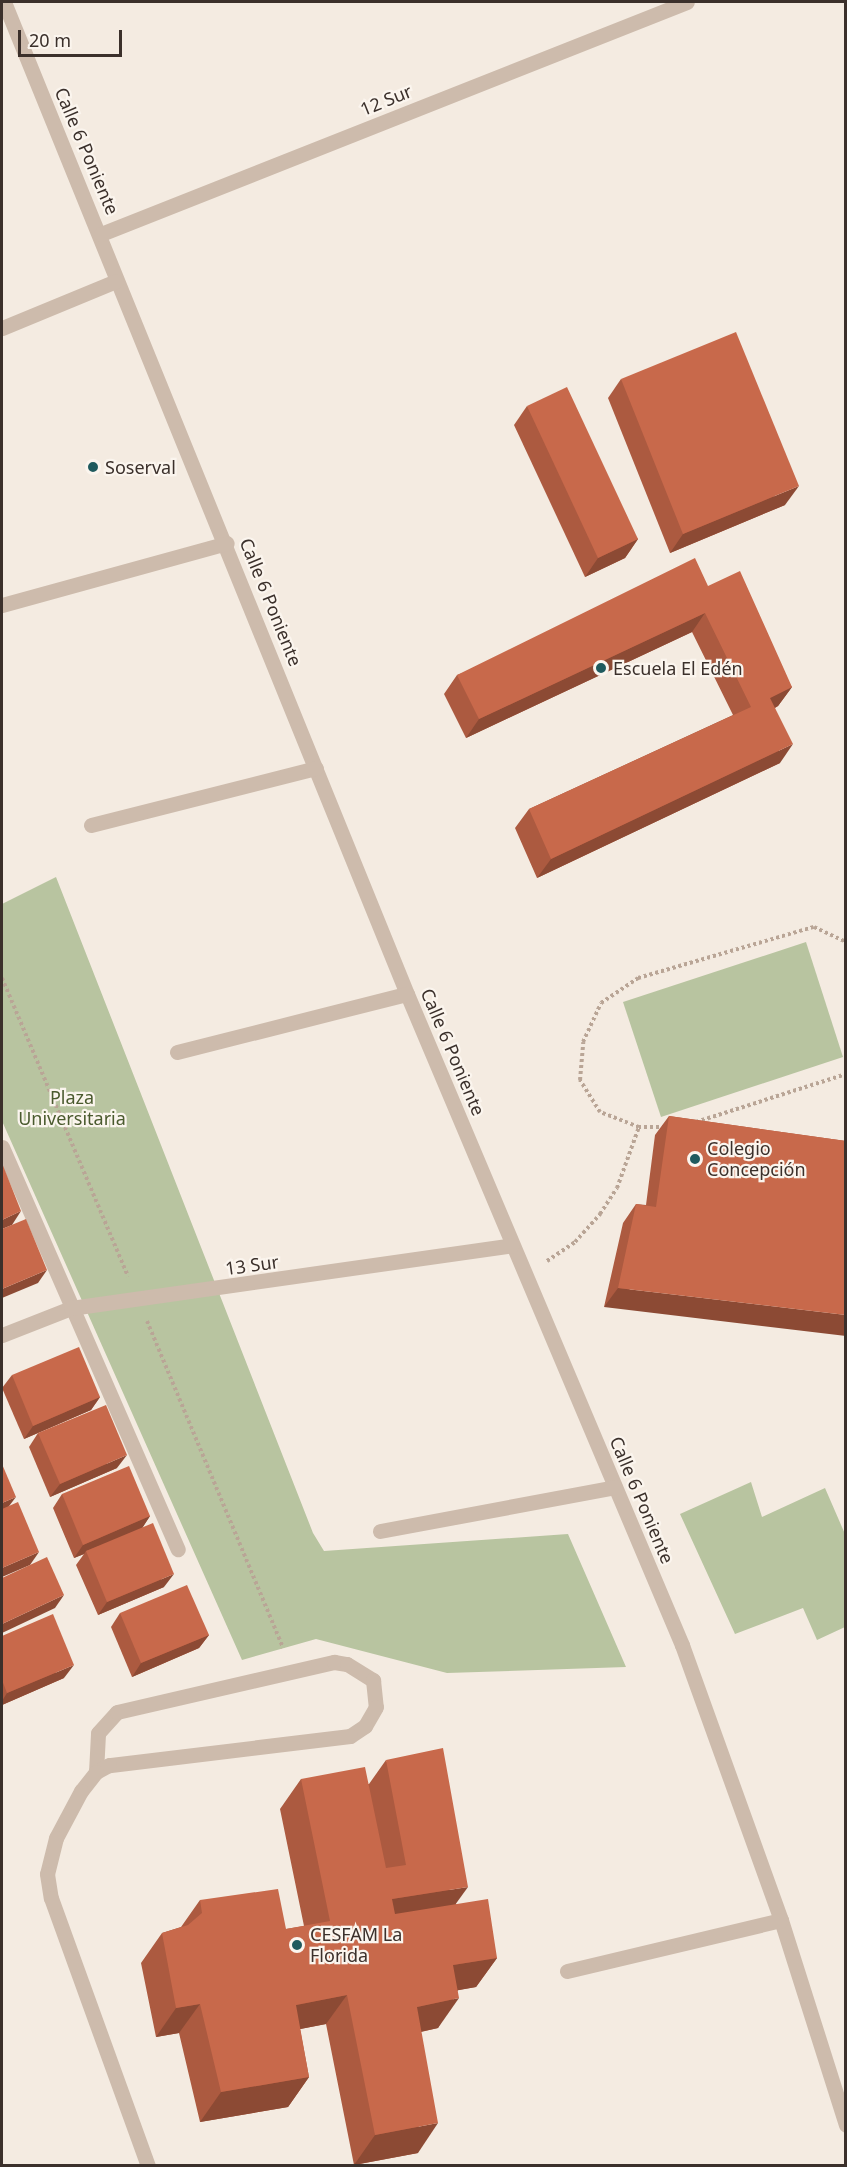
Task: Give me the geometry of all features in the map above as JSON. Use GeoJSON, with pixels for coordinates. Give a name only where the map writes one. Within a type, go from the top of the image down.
{"type":"FeatureCollection","features":[{"type":"Feature","properties":{"kind":"street","name":"Calle 6 Poniente"},"geometry":{"type":"LineString","coordinates":[[4,2],[100,234],[116,280],[227,543],[407,994],[682,1646],[781,1920],[846,2125]]}},
{"type":"Feature","properties":{"kind":"street","name":"12 Sur"},"geometry":{"type":"LineString","coordinates":[[100,234],[687,2]]}},
{"type":"Feature","properties":{"kind":"street"},"geometry":{"type":"LineString","coordinates":[[2,328],[116,280]]}},
{"type":"Feature","properties":{"kind":"street"},"geometry":{"type":"LineString","coordinates":[[2,605],[227,543]]}},
{"type":"Feature","properties":{"kind":"street"},"geometry":{"type":"LineString","coordinates":[[91,825],[316,768]]}},
{"type":"Feature","properties":{"kind":"street"},"geometry":{"type":"LineString","coordinates":[[177,1052],[407,994]]}},
{"type":"Feature","properties":{"kind":"street"},"geometry":{"type":"LineString","coordinates":[[2,1147],[178,1549]]}},
{"type":"Feature","properties":{"kind":"street","name":"13 Sur"},"geometry":{"type":"LineString","coordinates":[[2,1335],[71,1308],[139,1302],[512,1245]]}},
{"type":"Feature","properties":{"kind":"street"},"geometry":{"type":"LineString","coordinates":[[380,1531],[615,1487]]}},
{"type":"Feature","properties":{"kind":"street"},"geometry":{"type":"LineString","coordinates":[[96,1772],[130,1761],[350,1736],[365,1726],[376,1707],[373,1680],[347,1664],[334,1662],[117,1712],[98,1733],[96,1772],[56,1838],[47,1874],[51,1898],[148,2166]]}},
{"type":"Feature","properties":{"kind":"street"},"geometry":{"type":"LineString","coordinates":[[567,1971],[781,1920]]}},
{"type":"Feature","properties":{"kind":"path"},"geometry":{"type":"LineString","coordinates":[[668,1127],[639,1127],[600,1112],[580,1080],[583,1042],[601,1004],[638,978],[814,927],[846,942]]}},
{"type":"Feature","properties":{"kind":"path"},"geometry":{"type":"LineString","coordinates":[[2,978],[283,1648]]}},
{"type":"Feature","properties":{"kind":"path"},"geometry":{"type":"LineString","coordinates":[[688,1124],[846,1074]]}},
{"type":"Feature","properties":{"kind":"path"},"geometry":{"type":"LineString","coordinates":[[524,1276],[575,1242],[600,1214],[617,1188],[639,1127]]}},
{"type":"Feature","properties":{"kind":"green space","name":"Plaza Universitaria"},"geometry":{"type":"Polygon","coordinates":[[[56,877],[313,1533],[324,1551],[568,1534],[626,1667],[447,1673],[316,1639],[242,1660],[2,1121],[2,904],[56,877]]]}},
{"type":"Feature","properties":{"kind":"green space"},"geometry":{"type":"Polygon","coordinates":[[[806,942],[843,1057],[661,1117],[623,1002],[806,942]]]}},
{"type":"Feature","properties":{"kind":"green space"},"geometry":{"type":"Polygon","coordinates":[[[751,1482],[762,1517],[825,1488],[845,1534],[845,1627],[817,1640],[803,1608],[735,1634],[680,1514],[751,1482]]]}},
{"type":"Feature","properties":{"kind":"building"},"geometry":{"type":"Polygon","coordinates":[[[736,332],[799,486],[683,534],[621,379],[736,332]]]}},
{"type":"Feature","properties":{"kind":"building"},"geometry":{"type":"Polygon","coordinates":[[[567,387],[638,539],[598,558],[527,406],[567,387]]]}},
{"type":"Feature","properties":{"kind":"building"},"geometry":{"type":"Polygon","coordinates":[[[695,558],[708,586],[740,571],[792,687],[770,698],[793,744],[551,859],[529,809],[751,707],[705,613],[479,719],[457,675],[695,558]]]}},
{"type":"Feature","properties":{"kind":"building"},"geometry":{"type":"Polygon","coordinates":[[[669,1116],[846,1141],[846,1315],[618,1288],[636,1204],[656,1207],[669,1116]]]}},
{"type":"Feature","properties":{"kind":"building"},"geometry":{"type":"Polygon","coordinates":[[[2,1163],[21,1211],[2,1220],[2,1163]]]}},
{"type":"Feature","properties":{"kind":"building"},"geometry":{"type":"Polygon","coordinates":[[[26,1219],[47,1270],[2,1289],[2,1229],[26,1219]]]}},
{"type":"Feature","properties":{"kind":"building"},"geometry":{"type":"Polygon","coordinates":[[[79,1347],[100,1397],[33,1426],[12,1375],[79,1347]]]}},
{"type":"Feature","properties":{"kind":"building"},"geometry":{"type":"Polygon","coordinates":[[[106,1405],[127,1455],[60,1484],[38,1433],[106,1405]]]}},
{"type":"Feature","properties":{"kind":"building"},"geometry":{"type":"Polygon","coordinates":[[[2,1464],[16,1497],[2,1503],[2,1464]]]}},
{"type":"Feature","properties":{"kind":"building"},"geometry":{"type":"Polygon","coordinates":[[[129,1466],[150,1516],[83,1545],[62,1494],[129,1466]]]}},
{"type":"Feature","properties":{"kind":"building"},"geometry":{"type":"Polygon","coordinates":[[[18,1502],[39,1552],[2,1568],[2,1509],[18,1502]]]}},
{"type":"Feature","properties":{"kind":"building"},"geometry":{"type":"Polygon","coordinates":[[[153,1523],[174,1574],[107,1602],[86,1551],[153,1523]]]}},
{"type":"Feature","properties":{"kind":"building"},"geometry":{"type":"Polygon","coordinates":[[[47,1557],[64,1595],[2,1624],[2,1578],[47,1557]]]}},
{"type":"Feature","properties":{"kind":"building"},"geometry":{"type":"Polygon","coordinates":[[[187,1585],[209,1635],[141,1663],[120,1613],[187,1585]]]}},
{"type":"Feature","properties":{"kind":"building"},"geometry":{"type":"Polygon","coordinates":[[[53,1614],[74,1665],[7,1693],[2,1680],[2,1636],[53,1614]]]}},
{"type":"Feature","properties":{"kind":"building"},"geometry":{"type":"Polygon","coordinates":[[[443,1748],[468,1887],[392,1899],[395,1914],[488,1899],[497,1958],[453,1965],[459,1998],[417,2007],[438,2123],[375,2135],[347,1995],[296,2005],[309,2077],[221,2092],[200,2004],[176,2008],[162,1933],[188,1925],[202,1913],[200,1900],[278,1889],[286,1929],[330,1921],[301,1779],[365,1767],[386,1868],[406,1865],[386,1760],[443,1748]]]}},
{"type":"Feature","properties":{"kind":"place","name":"Soserval"},"geometry":{"type":"Point","coordinates":[93,467]}},
{"type":"Feature","properties":{"kind":"place","name":"Escuela El Edén"},"geometry":{"type":"Point","coordinates":[601,668]}},
{"type":"Feature","properties":{"kind":"place","name":"Colegio Concepción"},"geometry":{"type":"Point","coordinates":[695,1159]}},
{"type":"Feature","properties":{"kind":"place","name":"CESFAM La Florida"},"geometry":{"type":"Point","coordinates":[297,1945]}}]}
